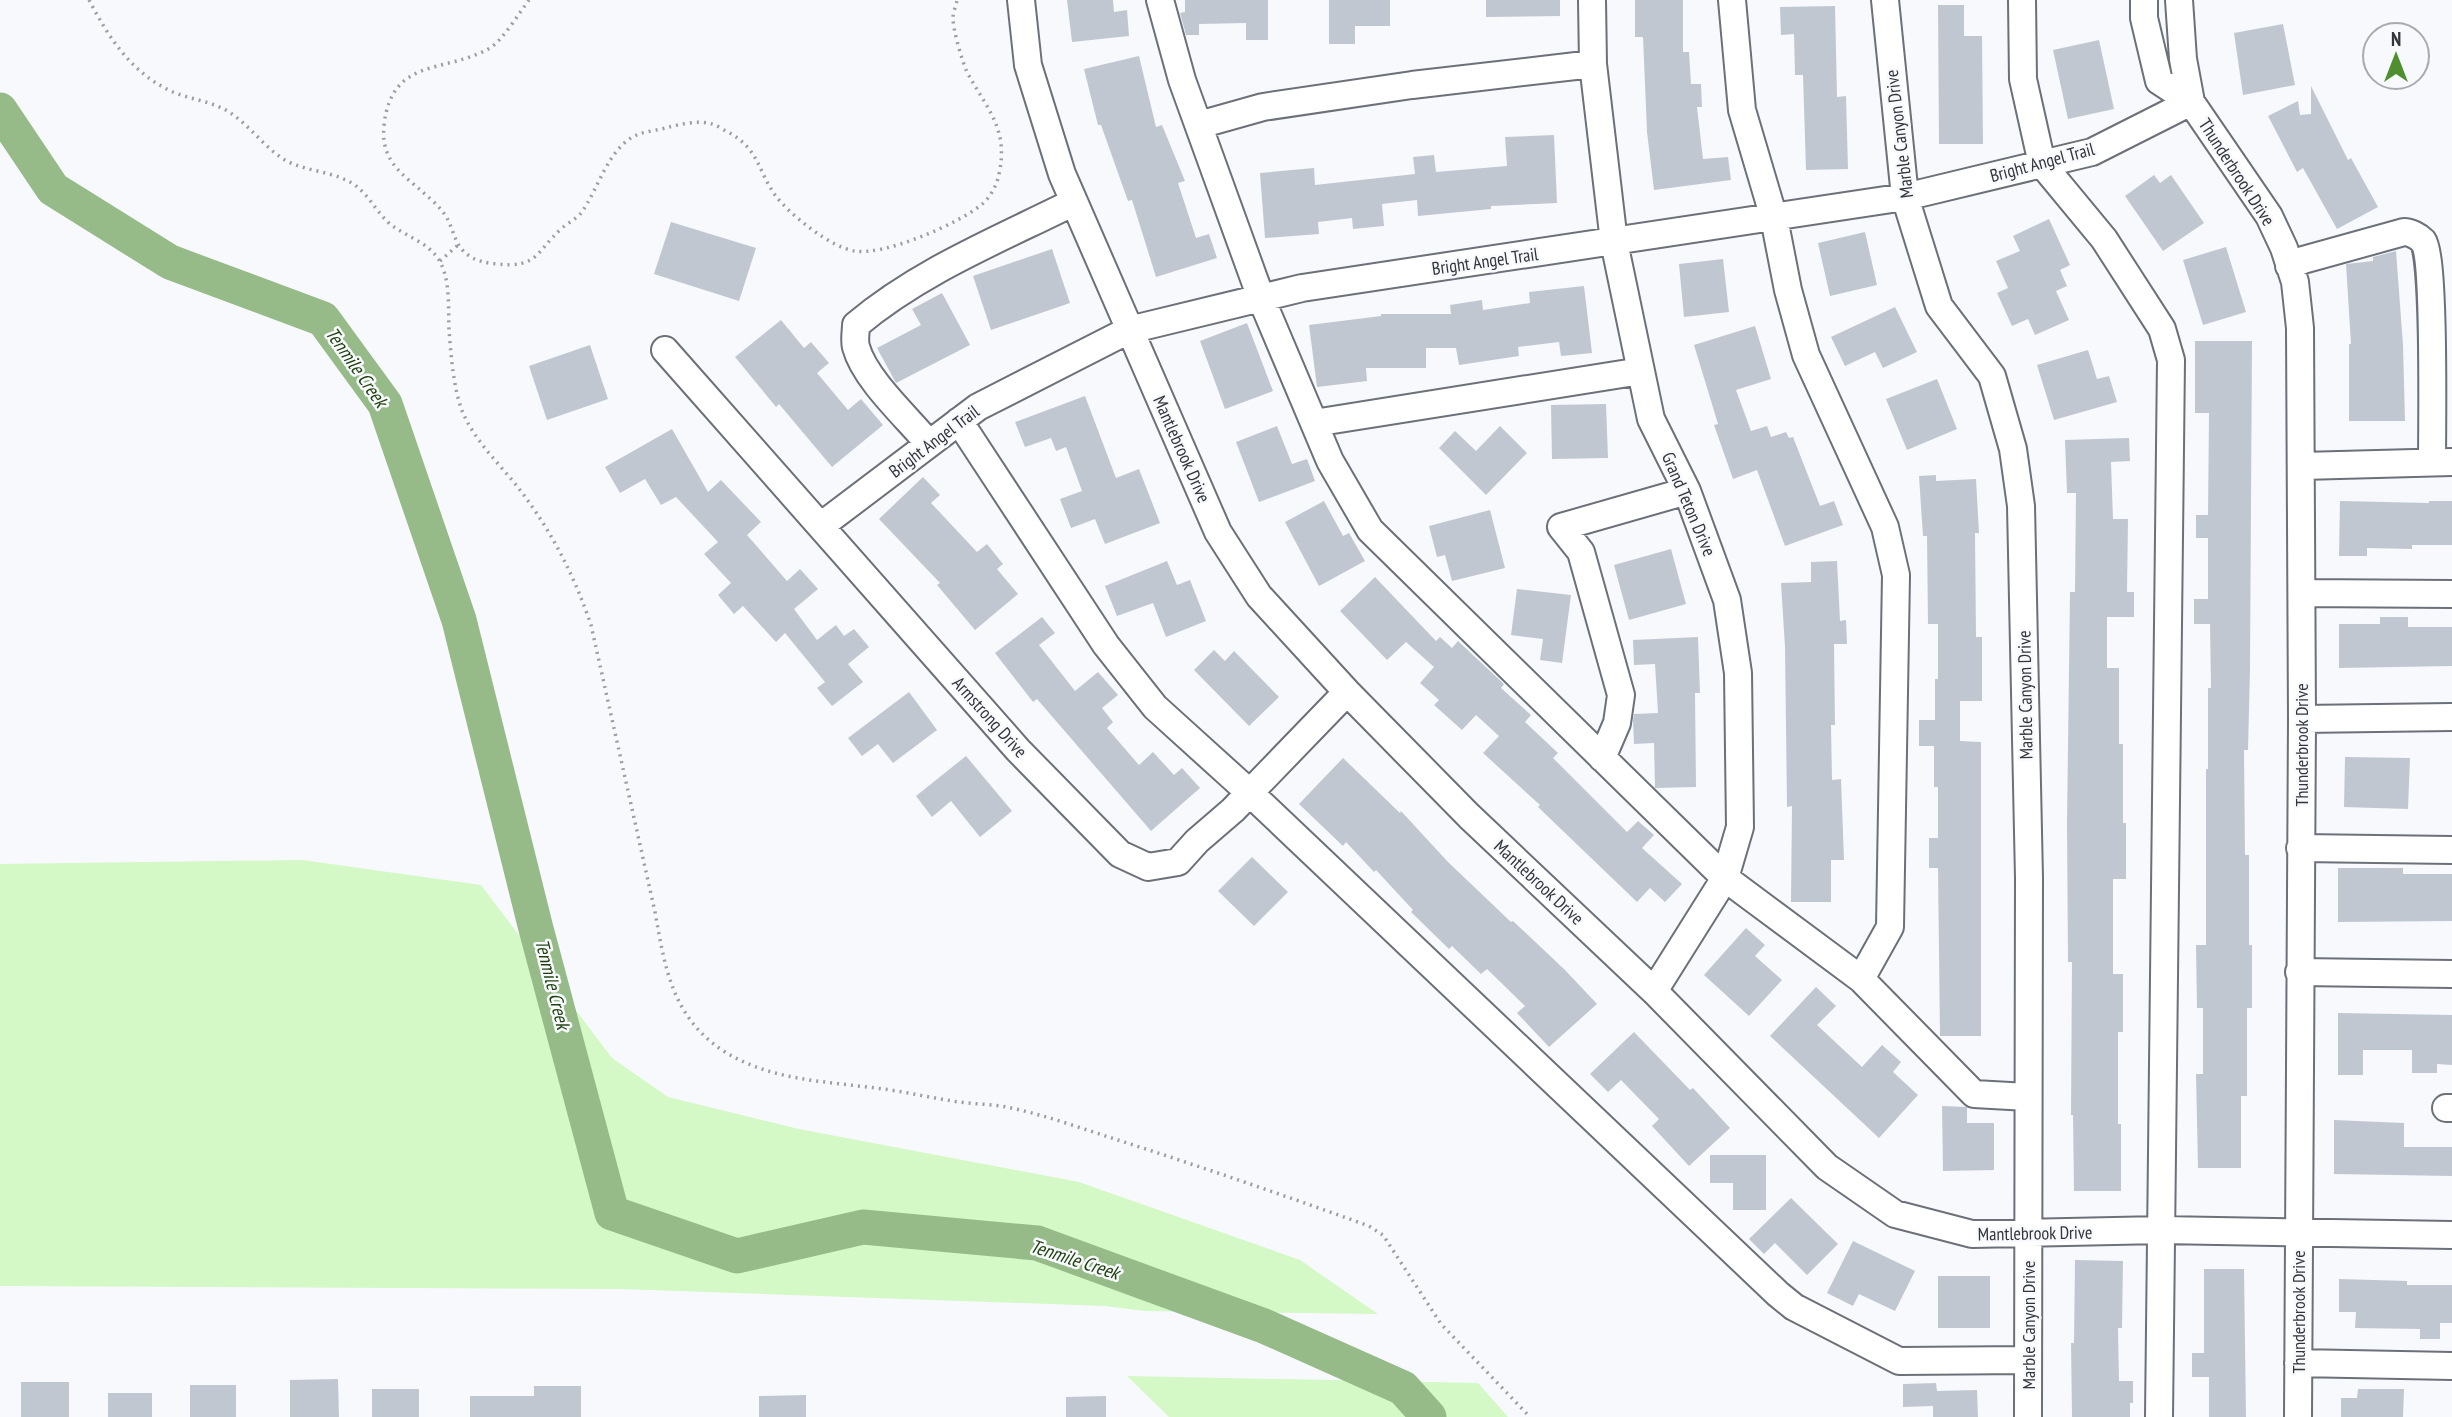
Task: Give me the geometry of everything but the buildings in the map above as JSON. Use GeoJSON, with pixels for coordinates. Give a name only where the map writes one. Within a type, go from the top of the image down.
{"type":"FeatureCollection","features":[{"type":"Feature","properties":{"kind":"street","name":"Mantlebrook Drive"},"geometry":{"type":"LineString","coordinates":[[1021,0],[1028,65],[1062,174],[1219,532],[1259,596],[1347,692],[1469,816],[1654,991],[1827,1167],[1895,1214],[1972,1234],[2161,1230],[2452,1235]]}},
{"type":"Feature","properties":{"kind":"street"},"geometry":{"type":"LineString","coordinates":[[1160,0],[1182,80],[1261,298],[1330,461],[1370,530],[1726,878],[1861,979],[1974,1094],[2028,1097]]}},
{"type":"Feature","properties":{"kind":"street","name":"Grand Teton Drive"},"geometry":{"type":"LineString","coordinates":[[1592,0],[1593,64],[1614,242],[1651,419],[1687,491],[1727,600],[1738,673],[1740,827],[1726,878],[1654,991]]}},
{"type":"Feature","properties":{"kind":"street"},"geometry":{"type":"LineString","coordinates":[[1732,0],[1742,110],[1774,218],[1788,290],[1807,355],[1885,527],[1896,575],[1890,928],[1861,979]]}},
{"type":"Feature","properties":{"kind":"street","name":"Marble Canyon Drive"},"geometry":{"type":"LineString","coordinates":[[1885,0],[1905,197],[1939,306],[1992,376],[2013,449],[2021,506],[2029,878],[2028,1417]]}},
{"type":"Feature","properties":{"kind":"street"},"geometry":{"type":"LineString","coordinates":[[2022,0],[2023,79],[2042,164],[2104,239],[2162,329],[2171,360],[2159,1417]]}},
{"type":"Feature","properties":{"kind":"street","name":"Thunderbrook Drive"},"geometry":{"type":"LineString","coordinates":[[2144,0],[2144,18],[2159,81],[2191,102],[2269,216],[2295,282],[2300,328],[2302,719],[2298,1417]]}},
{"type":"Feature","properties":{"kind":"street","name":"Thunderbrook Drive"},"geometry":{"type":"LineString","coordinates":[[2179,0],[2183,59],[2191,102]]}},
{"type":"Feature","properties":{"kind":"street"},"geometry":{"type":"LineString","coordinates":[[1199,125],[1263,107],[1412,85],[1593,64]]}},
{"type":"Feature","properties":{"kind":"street","name":"Bright Angel Trail"},"geometry":{"type":"LineString","coordinates":[[822,526],[978,407],[1129,330],[1302,288],[1905,197],[2092,152],[2191,102]]}},
{"type":"Feature","properties":{"kind":"street"},"geometry":{"type":"LineString","coordinates":[[929,444],[889,401],[859,357],[855,344],[856,325],[883,302],[946,265],[1074,202]]}},
{"type":"Feature","properties":{"kind":"street"},"geometry":{"type":"LineString","coordinates":[[2289,266],[2404,232],[2410,232],[2423,241],[2427,256],[2442,462],[2302,466]]}},
{"type":"Feature","properties":{"kind":"street","name":"Armstrong Drive"},"geometry":{"type":"LineString","coordinates":[[665,350],[1018,750],[1120,854],[1148,867],[1178,862],[1250,793],[1347,692]]}},
{"type":"Feature","properties":{"kind":"street"},"geometry":{"type":"LineString","coordinates":[[1314,422],[1641,371]]}},
{"type":"Feature","properties":{"kind":"street"},"geometry":{"type":"LineString","coordinates":[[959,421],[1106,645],[1155,707],[1250,793],[1794,1307],[1899,1361],[2028,1360]]}},
{"type":"Feature","properties":{"kind":"street"},"geometry":{"type":"LineString","coordinates":[[1602,758],[1617,723],[1621,695],[1580,552],[1561,527],[1687,491]]}},
{"type":"Feature","properties":{"kind":"street"},"geometry":{"type":"LineString","coordinates":[[2302,593],[2452,594]]}},
{"type":"Feature","properties":{"kind":"street"},"geometry":{"type":"LineString","coordinates":[[2302,719],[2452,717]]}},
{"type":"Feature","properties":{"kind":"street"},"geometry":{"type":"LineString","coordinates":[[2301,848],[2452,850]]}},
{"type":"Feature","properties":{"kind":"street"},"geometry":{"type":"LineString","coordinates":[[2299,972],[2452,974]]}},
{"type":"Feature","properties":{"kind":"street"},"geometry":{"type":"LineString","coordinates":[[2298,1363],[2452,1366]]}},
{"type":"Feature","properties":{"kind":"path"},"geometry":{"type":"LineString","coordinates":[[89,0],[107,34],[132,64],[151,79],[173,92],[224,109],[247,125],[285,160],[349,181],[365,193],[380,216],[419,241],[440,261],[448,294],[454,373],[461,408],[474,433],[544,523],[564,556],[592,625],[663,959],[682,1010],[697,1029],[722,1050],[781,1076],[1002,1106],[1188,1162],[1369,1226],[1383,1235],[1441,1324],[1530,1417]]}},
{"type":"Feature","properties":{"kind":"path"},"geometry":{"type":"LineString","coordinates":[[529,0],[492,46],[407,78],[395,90],[384,124],[386,153],[402,175],[446,217],[458,245],[467,255],[485,263],[517,266],[530,262],[563,227],[580,214],[613,156],[636,135],[696,123],[712,124],[737,137],[750,148],[773,191],[800,222],[855,251],[909,242],[945,227],[983,204],[998,183],[1003,158],[1002,140],[994,116],[966,70],[963,60],[953,19],[957,0]]}},
{"type":"Feature","properties":{"kind":"path"},"geometry":{"type":"LineString","coordinates":[[440,261],[458,245]]}},
{"type":"Feature","properties":{"kind":"green space"},"geometry":{"type":"Polygon","coordinates":[[[302,860],[481,885],[612,1058],[668,1097],[799,1129],[1079,1182],[1300,1260],[1378,1314],[1145,1311],[1105,1306],[622,1289],[0,1286],[0,864],[302,860]]]}},
{"type":"Feature","properties":{"kind":"green space"},"geometry":{"type":"Polygon","coordinates":[[[1127,1376],[1478,1383],[1508,1417],[1169,1417],[1127,1376]]]}},
{"type":"Feature","properties":{"kind":"waterway","name":"Tenmile Creek"},"geometry":{"type":"LineString","coordinates":[[0,110],[53,189],[170,262],[323,319],[385,404],[459,620],[535,925],[612,1213],[737,1256],[863,1227],[1037,1243],[1264,1326],[1403,1388],[1429,1417]]}}]}
